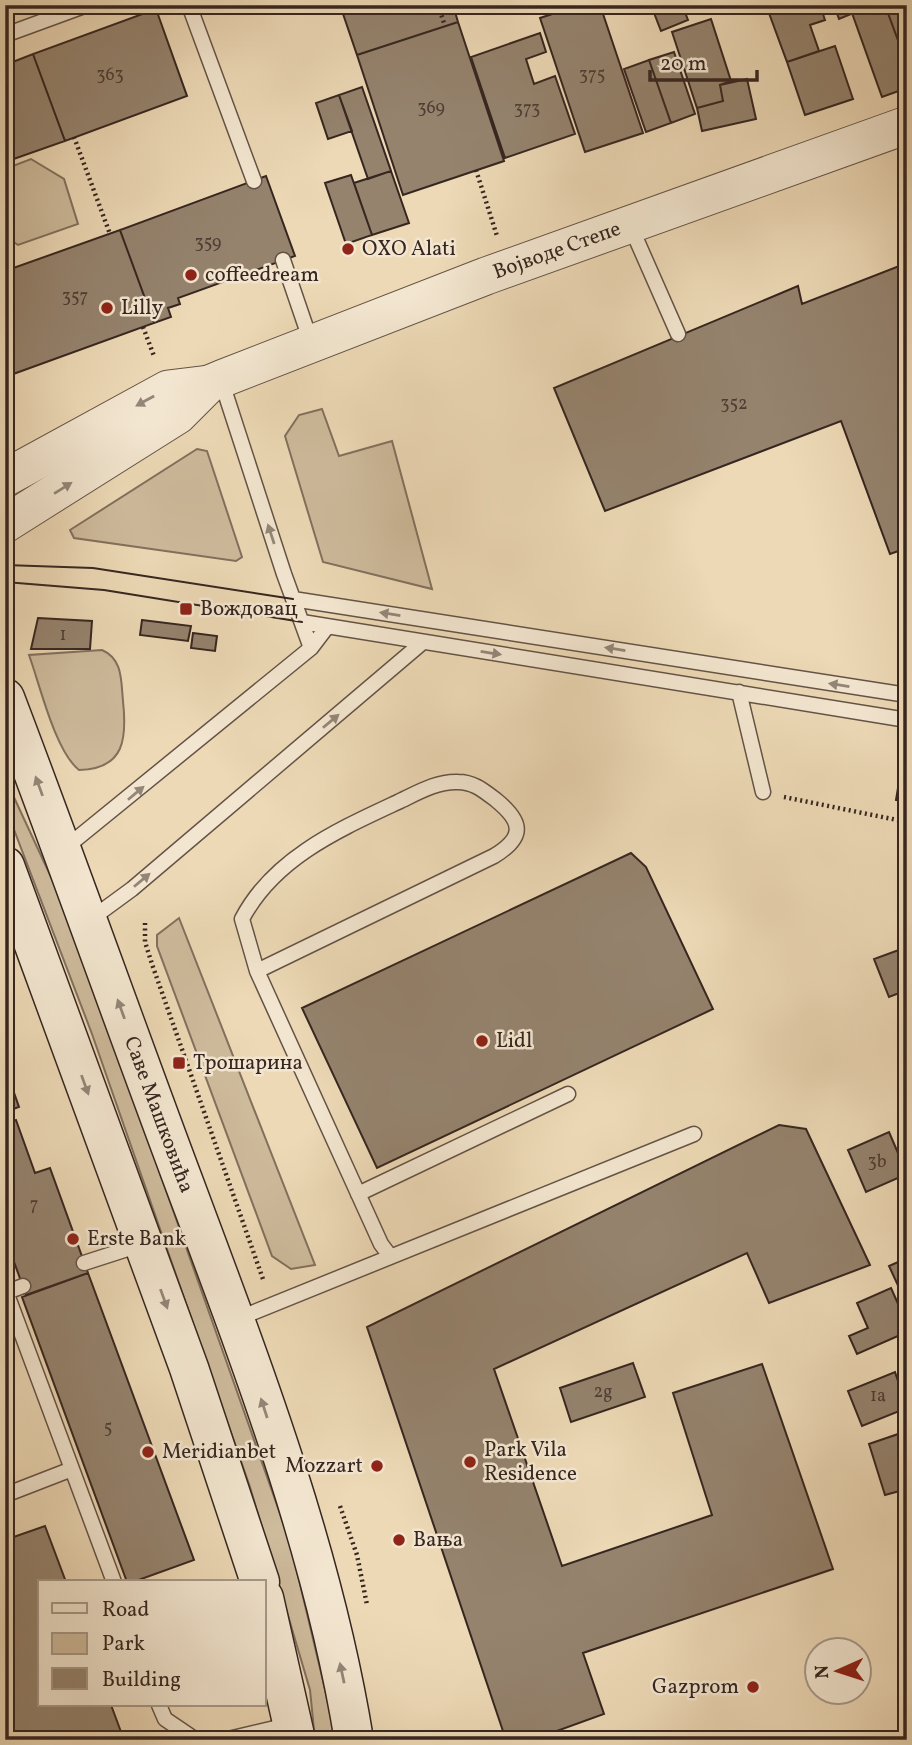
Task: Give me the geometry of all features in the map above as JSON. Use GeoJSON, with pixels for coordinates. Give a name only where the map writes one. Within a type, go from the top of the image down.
{"type":"FeatureCollection","features":[{"type":"Feature","properties":{"kind":"main road","name":"Саве Машковића"},"geometry":{"type":"LineString","coordinates":[[5,698],[235,1320],[313,1553],[332,1627],[354,1740]]}},
{"type":"Feature","properties":{"kind":"main road"},"geometry":{"type":"LineString","coordinates":[[5,866],[144,1244],[226,1476],[259,1580]]}},
{"type":"Feature","properties":{"kind":"main road"},"geometry":{"type":"LineString","coordinates":[[266,1607],[295,1732]]}},
{"type":"Feature","properties":{"kind":"street","name":"Војводе Степе"},"geometry":{"type":"LineString","coordinates":[[5,478],[168,389],[215,381],[311,342],[629,224],[907,125]]}},
{"type":"Feature","properties":{"kind":"street","name":"Војводе Степе"},"geometry":{"type":"LineString","coordinates":[[5,524],[178,415],[215,381]]}},
{"type":"Feature","properties":{"kind":"lane"},"geometry":{"type":"LineString","coordinates":[[5,35],[87,5]]}},
{"type":"Feature","properties":{"kind":"lane"},"geometry":{"type":"LineString","coordinates":[[189,5],[254,181]]}},
{"type":"Feature","properties":{"kind":"lane"},"geometry":{"type":"LineString","coordinates":[[629,224],[678,334]]}},
{"type":"Feature","properties":{"kind":"lane"},"geometry":{"type":"LineString","coordinates":[[283,260],[311,342]]}},
{"type":"Feature","properties":{"kind":"lane"},"geometry":{"type":"LineString","coordinates":[[215,381],[311,648]]}},
{"type":"Feature","properties":{"kind":"lane"},"geometry":{"type":"LineString","coordinates":[[293,599],[907,695]]}},
{"type":"Feature","properties":{"kind":"lane"},"geometry":{"type":"LineString","coordinates":[[302,622],[907,720]]}},
{"type":"Feature","properties":{"kind":"lane"},"geometry":{"type":"LineString","coordinates":[[63,850],[311,648],[327,627]]}},
{"type":"Feature","properties":{"kind":"lane"},"geometry":{"type":"LineString","coordinates":[[88,921],[132,889],[424,642]]}},
{"type":"Feature","properties":{"kind":"lane"},"geometry":{"type":"LineString","coordinates":[[739,692],[763,792]]}},
{"type":"Feature","properties":{"kind":"lane"},"geometry":{"type":"LineString","coordinates":[[257,971],[510,847],[516,838],[517,825],[513,814],[472,783],[445,783],[339,829],[309,846],[265,887],[242,919],[257,971],[358,1194],[390,1256]]}},
{"type":"Feature","properties":{"kind":"lane"},"geometry":{"type":"LineString","coordinates":[[358,1194],[568,1094]]}},
{"type":"Feature","properties":{"kind":"lane"},"geometry":{"type":"LineString","coordinates":[[235,1320],[694,1134]]}},
{"type":"Feature","properties":{"kind":"lane"},"geometry":{"type":"LineString","coordinates":[[84,1263],[144,1244]]}},
{"type":"Feature","properties":{"kind":"lane"},"geometry":{"type":"LineString","coordinates":[[23,1286],[6,1291],[113,1580]]}},
{"type":"Feature","properties":{"kind":"lane"},"geometry":{"type":"LineString","coordinates":[[5,1495],[72,1469]]}},
{"type":"Feature","properties":{"kind":"lane"},"geometry":{"type":"LineString","coordinates":[[159,1706],[164,1719],[195,1740]]}},
{"type":"Feature","properties":{"kind":"lane"},"geometry":{"type":"LineString","coordinates":[[224,1740],[295,1732]]}},
{"type":"Feature","properties":{"kind":"lane"},"geometry":{"type":"LineString","coordinates":[[654,1740],[685,1740]]}},
{"type":"Feature","properties":{"kind":"path"},"geometry":{"type":"LineString","coordinates":[[438,5],[445,26]]}},
{"type":"Feature","properties":{"kind":"path"},"geometry":{"type":"LineString","coordinates":[[75,137],[110,233]]}},
{"type":"Feature","properties":{"kind":"path"},"geometry":{"type":"LineString","coordinates":[[476,170],[500,246]]}},
{"type":"Feature","properties":{"kind":"path"},"geometry":{"type":"LineString","coordinates":[[763,792],[907,822]]}},
{"type":"Feature","properties":{"kind":"green space"},"geometry":{"type":"Polygon","coordinates":[[[31,159],[64,179],[78,224],[18,245],[5,236],[5,169],[31,159]]]}},
{"type":"Feature","properties":{"kind":"green space"},"geometry":{"type":"Polygon","coordinates":[[[322,409],[339,456],[392,441],[432,589],[323,562],[285,436],[299,415],[322,409]]]}},
{"type":"Feature","properties":{"kind":"green space"},"geometry":{"type":"Polygon","coordinates":[[[197,449],[207,451],[242,557],[236,561],[74,538],[70,530],[197,449]]]}},
{"type":"Feature","properties":{"kind":"green space"},"geometry":{"type":"Polygon","coordinates":[[[102,650],[114,659],[120,671],[123,739],[120,749],[106,764],[79,770],[70,761],[56,733],[29,655],[102,650]]]}},
{"type":"Feature","properties":{"kind":"green space"},"geometry":{"type":"Polygon","coordinates":[[[5,778],[57,890],[106,1020],[290,1542],[337,1740],[315,1740],[310,1690],[250,1487],[92,1034],[5,806],[5,778]]]}},
{"type":"Feature","properties":{"kind":"green space"},"geometry":{"type":"Polygon","coordinates":[[[179,918],[315,1265],[291,1269],[272,1256],[157,946],[157,935],[179,918]]]}},
{"type":"Feature","properties":{"kind":"building"},"geometry":{"type":"Polygon","coordinates":[[[340,5],[453,5],[458,22],[357,55],[340,5]]]}},
{"type":"Feature","properties":{"kind":"building"},"geometry":{"type":"Polygon","coordinates":[[[580,5],[600,5],[643,133],[585,152],[540,18],[580,5]]]}},
{"type":"Feature","properties":{"kind":"building"},"geometry":{"type":"Polygon","coordinates":[[[651,5],[682,5],[688,20],[661,31],[651,5]]]}},
{"type":"Feature","properties":{"kind":"building"},"geometry":{"type":"Polygon","coordinates":[[[766,5],[820,5],[825,20],[810,25],[819,51],[787,62],[766,5]]]}},
{"type":"Feature","properties":{"kind":"building"},"geometry":{"type":"Polygon","coordinates":[[[834,5],[873,5],[839,19],[834,5]]]}},
{"type":"Feature","properties":{"kind":"building"},"geometry":{"type":"Polygon","coordinates":[[[873,5],[885,5],[907,65],[907,88],[882,97],[852,13],[873,5]]]}},
{"type":"Feature","properties":{"kind":"building"},"geometry":{"type":"Polygon","coordinates":[[[885,5],[907,5],[907,65],[885,5]]]}},
{"type":"Feature","properties":{"kind":"building"},"geometry":{"type":"Polygon","coordinates":[[[156,9],[187,96],[65,141],[33,54],[156,9]]]}},
{"type":"Feature","properties":{"kind":"building"},"geometry":{"type":"Polygon","coordinates":[[[711,19],[731,81],[720,85],[723,101],[697,108],[672,32],[711,19]]]}},
{"type":"Feature","properties":{"kind":"building"},"geometry":{"type":"Polygon","coordinates":[[[458,22],[504,161],[403,195],[357,55],[458,22]]]}},
{"type":"Feature","properties":{"kind":"building"},"geometry":{"type":"Polygon","coordinates":[[[540,33],[546,52],[526,59],[534,84],[555,76],[575,134],[505,158],[471,57],[540,33]]]}},
{"type":"Feature","properties":{"kind":"building"},"geometry":{"type":"Polygon","coordinates":[[[835,46],[853,99],[805,115],[787,62],[835,46]]]}},
{"type":"Feature","properties":{"kind":"building"},"geometry":{"type":"Polygon","coordinates":[[[674,52],[695,114],[671,123],[649,60],[674,52]]]}},
{"type":"Feature","properties":{"kind":"building"},"geometry":{"type":"Polygon","coordinates":[[[33,54],[65,141],[5,162],[5,65],[33,54]]]}},
{"type":"Feature","properties":{"kind":"building"},"geometry":{"type":"Polygon","coordinates":[[[649,60],[671,123],[646,132],[624,69],[649,60]]]}},
{"type":"Feature","properties":{"kind":"building"},"geometry":{"type":"Polygon","coordinates":[[[747,79],[756,119],[702,131],[697,108],[723,101],[720,85],[747,79]]]}},
{"type":"Feature","properties":{"kind":"building"},"geometry":{"type":"Polygon","coordinates":[[[362,87],[391,171],[368,179],[339,95],[362,87]]]}},
{"type":"Feature","properties":{"kind":"building"},"geometry":{"type":"Polygon","coordinates":[[[339,95],[352,131],[328,139],[316,103],[339,95]]]}},
{"type":"Feature","properties":{"kind":"building"},"geometry":{"type":"Polygon","coordinates":[[[391,171],[409,223],[372,235],[354,183],[391,171]]]}},
{"type":"Feature","properties":{"kind":"building"},"geometry":{"type":"Polygon","coordinates":[[[351,175],[372,235],[346,244],[325,183],[351,175]]]}},
{"type":"Feature","properties":{"kind":"building"},"geometry":{"type":"Polygon","coordinates":[[[266,176],[295,256],[178,298],[180,304],[168,308],[171,317],[154,323],[120,230],[266,176]]]}},
{"type":"Feature","properties":{"kind":"building"},"geometry":{"type":"Polygon","coordinates":[[[120,230],[154,323],[5,377],[5,271],[120,230]]]}},
{"type":"Feature","properties":{"kind":"building"},"geometry":{"type":"Polygon","coordinates":[[[907,263],[907,548],[890,554],[841,421],[605,511],[554,388],[798,286],[802,304],[907,263]]]}},
{"type":"Feature","properties":{"kind":"building"},"geometry":{"type":"Polygon","coordinates":[[[38,618],[92,621],[90,649],[31,649],[38,618]]]}},
{"type":"Feature","properties":{"kind":"building"},"geometry":{"type":"Polygon","coordinates":[[[142,620],[191,626],[188,641],[140,635],[142,620]]]}},
{"type":"Feature","properties":{"kind":"building"},"geometry":{"type":"Polygon","coordinates":[[[193,633],[217,636],[215,651],[191,648],[193,633]]]}},
{"type":"Feature","properties":{"kind":"building"},"geometry":{"type":"Polygon","coordinates":[[[907,746],[907,802],[896,800],[907,746]]]}},
{"type":"Feature","properties":{"kind":"building","name":"Lidl"},"geometry":{"type":"Polygon","coordinates":[[[631,853],[646,867],[713,1009],[377,1168],[302,1008],[631,853]]]}},
{"type":"Feature","properties":{"kind":"building"},"geometry":{"type":"Polygon","coordinates":[[[907,947],[907,990],[889,997],[874,959],[907,947]]]}},
{"type":"Feature","properties":{"kind":"building"},"geometry":{"type":"Polygon","coordinates":[[[5,1067],[19,1107],[5,1112],[5,1067]]]}},
{"type":"Feature","properties":{"kind":"building"},"geometry":{"type":"Polygon","coordinates":[[[16,1120],[35,1173],[50,1168],[88,1273],[26,1295],[5,1237],[5,1124],[16,1120]]]}},
{"type":"Feature","properties":{"kind":"building","name":"Park Vila Residence"},"geometry":{"type":"Polygon","coordinates":[[[779,1125],[806,1129],[870,1265],[769,1303],[747,1253],[494,1369],[562,1566],[712,1515],[673,1393],[762,1364],[833,1569],[583,1653],[604,1714],[532,1740],[506,1740],[367,1327],[779,1125]]]}},
{"type":"Feature","properties":{"kind":"building"},"geometry":{"type":"Polygon","coordinates":[[[889,1132],[907,1174],[866,1192],[848,1150],[889,1132]]]}},
{"type":"Feature","properties":{"kind":"building"},"geometry":{"type":"Polygon","coordinates":[[[907,1258],[907,1305],[889,1266],[907,1258]]]}},
{"type":"Feature","properties":{"kind":"building"},"geometry":{"type":"Polygon","coordinates":[[[88,1273],[194,1560],[139,1580],[126,1580],[22,1297],[88,1273]]]}},
{"type":"Feature","properties":{"kind":"building"},"geometry":{"type":"Polygon","coordinates":[[[891,1288],[907,1324],[907,1332],[857,1354],[849,1336],[868,1328],[857,1303],[891,1288]]]}},
{"type":"Feature","properties":{"kind":"building"},"geometry":{"type":"Polygon","coordinates":[[[633,1363],[645,1397],[571,1422],[560,1388],[633,1363]]]}},
{"type":"Feature","properties":{"kind":"building"},"geometry":{"type":"Polygon","coordinates":[[[895,1372],[907,1408],[862,1426],[848,1391],[895,1372]]]}},
{"type":"Feature","properties":{"kind":"building"},"geometry":{"type":"Polygon","coordinates":[[[907,1431],[907,1489],[885,1495],[869,1444],[907,1431]]]}},
{"type":"Feature","properties":{"kind":"building"},"geometry":{"type":"Polygon","coordinates":[[[45,1526],[65,1580],[38,1580],[38,1706],[111,1706],[124,1740],[5,1740],[5,1540],[45,1526]]]}},
{"type":"Feature","properties":{"kind":"tram line"},"geometry":{"type":"LineString","coordinates":[[5,565],[93,568],[293,599]]}},
{"type":"Feature","properties":{"kind":"tram line"},"geometry":{"type":"LineString","coordinates":[[5,582],[104,590],[302,622]]}},
{"type":"Feature","properties":{"kind":"place","name":"OXO Alati"},"geometry":{"type":"Point","coordinates":[348,249]}},
{"type":"Feature","properties":{"kind":"place","name":"coffeedream"},"geometry":{"type":"Point","coordinates":[191,275]}},
{"type":"Feature","properties":{"kind":"place","name":"Lilly"},"geometry":{"type":"Point","coordinates":[107,308]}},
{"type":"Feature","properties":{"kind":"place","name":"Вождовац"},"geometry":{"type":"Point","coordinates":[186,609]}},
{"type":"Feature","properties":{"kind":"place","name":"Lidl"},"geometry":{"type":"Point","coordinates":[482,1041]}},
{"type":"Feature","properties":{"kind":"place","name":"Трошарина"},"geometry":{"type":"Point","coordinates":[179,1063]}},
{"type":"Feature","properties":{"kind":"place","name":"Erste Bank"},"geometry":{"type":"Point","coordinates":[73,1239]}},
{"type":"Feature","properties":{"kind":"place","name":"Meridianbet"},"geometry":{"type":"Point","coordinates":[148,1452]}},
{"type":"Feature","properties":{"kind":"place","name":"Park Vila Residence"},"geometry":{"type":"Point","coordinates":[470,1462]}},
{"type":"Feature","properties":{"kind":"place","name":"Mozzart"},"geometry":{"type":"Point","coordinates":[377,1466]}},
{"type":"Feature","properties":{"kind":"place","name":"Вања"},"geometry":{"type":"Point","coordinates":[399,1540]}},
{"type":"Feature","properties":{"kind":"place","name":"Gazprom"},"geometry":{"type":"Point","coordinates":[753,1687]}}]}
